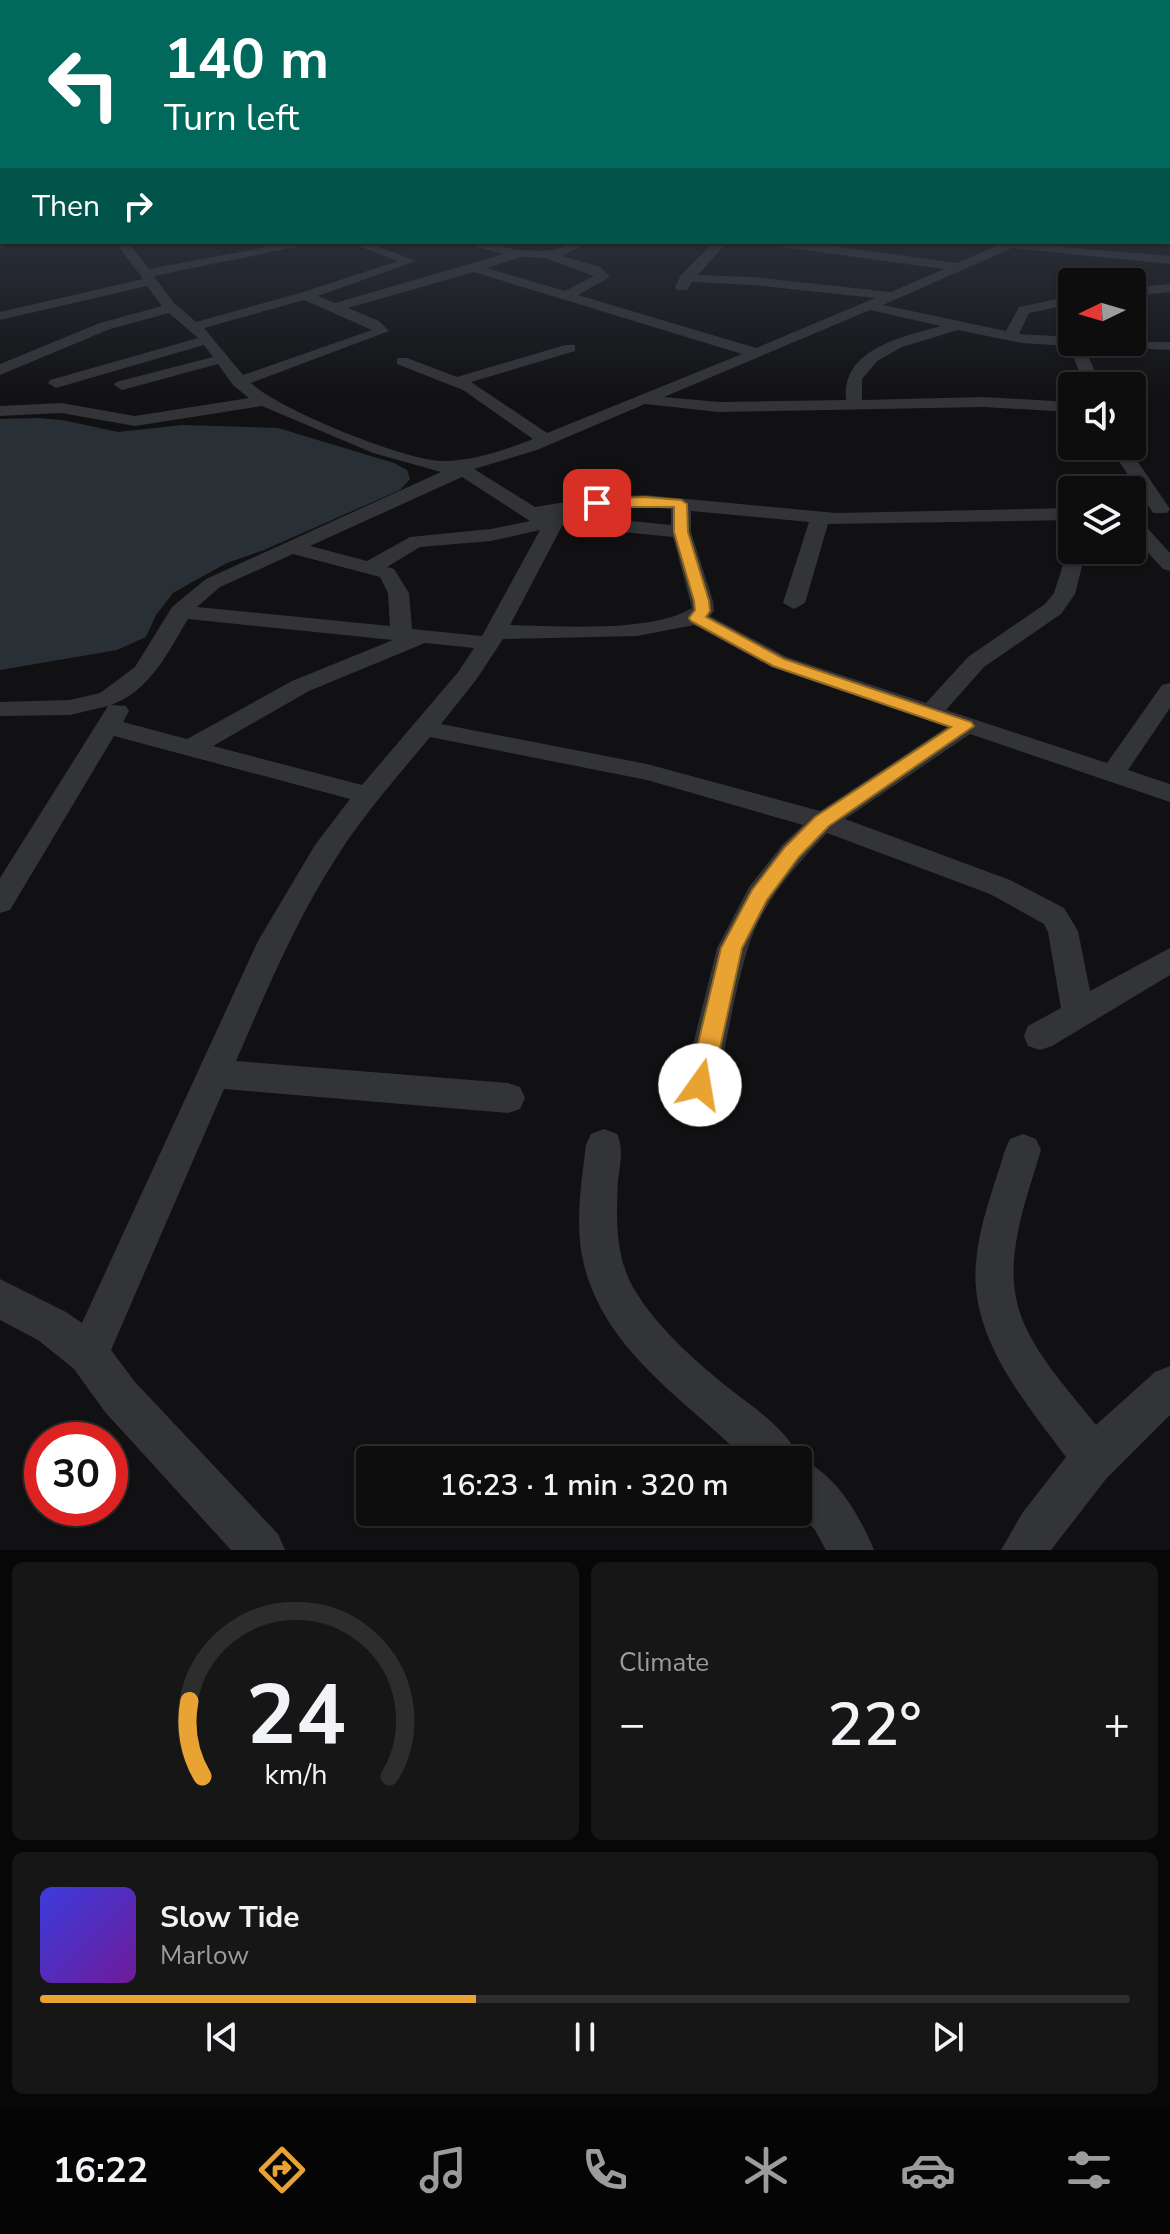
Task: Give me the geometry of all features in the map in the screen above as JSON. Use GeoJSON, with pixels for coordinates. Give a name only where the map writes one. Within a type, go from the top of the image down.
{"type":"FeatureCollection","features":[{"type":"Feature","properties":{"kind":"street"},"geometry":{"type":"LineString","coordinates":[[136,256],[172,308],[207,340],[239,382],[264,401],[420,463],[466,468],[542,518],[681,532]]}},
{"type":"Feature","properties":{"kind":"street"},"geometry":{"type":"LineString","coordinates":[[0,316],[150,277],[246,256]]}},
{"type":"Feature","properties":{"kind":"street"},"geometry":{"type":"LineString","coordinates":[[193,327],[305,296],[410,261],[396,256]]}},
{"type":"Feature","properties":{"kind":"street"},"geometry":{"type":"LineString","coordinates":[[333,308],[511,256]]}},
{"type":"Feature","properties":{"kind":"street"},"geometry":{"type":"LineString","coordinates":[[552,256],[595,270],[603,277],[569,294]]}},
{"type":"Feature","properties":{"kind":"street"},"geometry":{"type":"LineString","coordinates":[[680,293],[686,278],[707,256]]}},
{"type":"Feature","properties":{"kind":"street"},"geometry":{"type":"LineString","coordinates":[[881,256],[960,267]]}},
{"type":"Feature","properties":{"kind":"street"},"geometry":{"type":"LineString","coordinates":[[0,902],[180,612],[189,599],[213,583],[466,468],[873,307],[984,256]]}},
{"type":"Feature","properties":{"kind":"street"},"geometry":{"type":"LineString","coordinates":[[1114,256],[1170,260]]}},
{"type":"Feature","properties":{"kind":"street"},"geometry":{"type":"LineString","coordinates":[[475,268],[756,353]]}},
{"type":"Feature","properties":{"kind":"street"},"geometry":{"type":"LineString","coordinates":[[686,278],[753,281],[896,296]]}},
{"type":"Feature","properties":{"kind":"street"},"geometry":{"type":"LineString","coordinates":[[1146,291],[1170,288]]}},
{"type":"Feature","properties":{"kind":"street"},"geometry":{"type":"LineString","coordinates":[[239,382],[382,331],[305,296]]}},
{"type":"Feature","properties":{"kind":"street"},"geometry":{"type":"LineString","coordinates":[[1010,337],[1024,310],[1058,303]]}},
{"type":"Feature","properties":{"kind":"street"},"geometry":{"type":"LineString","coordinates":[[873,307],[956,327],[1058,342]]}},
{"type":"Feature","properties":{"kind":"street"},"geometry":{"type":"LineString","coordinates":[[0,370],[105,326],[172,308]]}},
{"type":"Feature","properties":{"kind":"street"},"geometry":{"type":"LineString","coordinates":[[854,404],[853,382],[861,367],[904,341],[956,327]]}},
{"type":"Feature","properties":{"kind":"street"},"geometry":{"type":"LineString","coordinates":[[56,383],[207,340]]}},
{"type":"Feature","properties":{"kind":"street"},"geometry":{"type":"LineString","coordinates":[[1146,345],[1170,346]]}},
{"type":"Feature","properties":{"kind":"street"},"geometry":{"type":"LineString","coordinates":[[456,382],[570,348]]}},
{"type":"Feature","properties":{"kind":"street"},"geometry":{"type":"LineString","coordinates":[[122,385],[221,359]]}},
{"type":"Feature","properties":{"kind":"street"},"geometry":{"type":"LineString","coordinates":[[402,361],[469,387],[544,439]]}},
{"type":"Feature","properties":{"kind":"street"},"geometry":{"type":"LineString","coordinates":[[643,399],[717,407],[988,399],[1058,406]]}},
{"type":"Feature","properties":{"kind":"street"},"geometry":{"type":"LineString","coordinates":[[0,411],[72,409],[135,421],[264,401]]}},
{"type":"Feature","properties":{"kind":"street"},"geometry":{"type":"LineString","coordinates":[[1129,460],[1165,508]]}},
{"type":"Feature","properties":{"kind":"street"},"geometry":{"type":"LineString","coordinates":[[371,568],[417,541],[506,533],[542,518],[624,501],[820,518],[1058,514]]}},
{"type":"Feature","properties":{"kind":"street"},"geometry":{"type":"LineString","coordinates":[[180,612],[425,637],[492,638],[653,629],[697,618],[703,611],[681,532],[681,504]]}},
{"type":"Feature","properties":{"kind":"street"},"geometry":{"type":"LineString","coordinates":[[89,1354],[213,1074],[292,907],[325,852],[468,675],[492,638],[542,518]]}},
{"type":"Feature","properties":{"kind":"street"},"geometry":{"type":"LineString","coordinates":[[794,603],[820,518]]}},
{"type":"Feature","properties":{"kind":"street"},"geometry":{"type":"LineString","coordinates":[[1146,538],[1170,565]]}},
{"type":"Feature","properties":{"kind":"street"},"geometry":{"type":"LineString","coordinates":[[289,547],[387,573],[395,580],[398,590],[401,634]]}},
{"type":"Feature","properties":{"kind":"street"},"geometry":{"type":"LineString","coordinates":[[929,714],[976,662],[1053,609],[1064,594],[1072,564]]}},
{"type":"Feature","properties":{"kind":"street"},"geometry":{"type":"LineString","coordinates":[[697,618],[779,662],[1170,793]]}},
{"type":"Feature","properties":{"kind":"street"},"geometry":{"type":"LineString","coordinates":[[191,748],[252,708],[300,684],[346,664],[425,637]]}},
{"type":"Feature","properties":{"kind":"street"},"geometry":{"type":"LineString","coordinates":[[0,709],[68,709],[110,700],[135,680]]}},
{"type":"Feature","properties":{"kind":"street"},"geometry":{"type":"LineString","coordinates":[[1113,773],[1170,690]]}},
{"type":"Feature","properties":{"kind":"street"},"geometry":{"type":"LineString","coordinates":[[108,726],[368,795]]}},
{"type":"Feature","properties":{"kind":"street"},"geometry":{"type":"LineString","coordinates":[[700,1085],[732,948],[759,895],[792,852],[822,822],[965,726]]}},
{"type":"Feature","properties":{"kind":"street"},"geometry":{"type":"LineString","coordinates":[[424,728],[647,772],[894,845],[987,882],[1035,903],[1054,916],[1063,931],[1078,1014]]}},
{"type":"Feature","properties":{"kind":"street"},"geometry":{"type":"LineString","coordinates":[[1040,1036],[1170,960]]}},
{"type":"Feature","properties":{"kind":"street"},"geometry":{"type":"LineString","coordinates":[[213,1074],[508,1098]]}},
{"type":"Feature","properties":{"kind":"street"},"geometry":{"type":"LineString","coordinates":[[604,1145],[597,1210],[606,1271],[635,1328],[670,1364],[762,1446]]}},
{"type":"Feature","properties":{"kind":"street"},"geometry":{"type":"LineString","coordinates":[[1023,1150],[1001,1224],[995,1261],[996,1301],[1011,1342],[1096,1461]]}},
{"type":"Feature","properties":{"kind":"street"},"geometry":{"type":"LineString","coordinates":[[0,1299],[52,1326],[89,1354],[120,1397],[262,1550]]}},
{"type":"Feature","properties":{"kind":"street"},"geometry":{"type":"LineString","coordinates":[[1024,1550],[1049,1512],[1139,1412],[1170,1387]]}},
{"type":"Feature","properties":{"kind":"street"},"geometry":{"type":"LineString","coordinates":[[812,1494],[831,1514],[851,1550]]}},
{"type":"Feature","properties":{"kind":"shaded area"},"geometry":{"type":"Polygon","coordinates":[[[38,418],[118,432],[182,425],[278,428],[394,463],[407,470],[410,479],[400,490],[264,550],[227,563],[173,593],[156,615],[146,637],[117,650],[0,670],[0,419],[38,418]]]}},
{"type":"Feature","properties":{"kind":"route"},"geometry":{"type":"LineString","coordinates":[[597,503],[645,501],[681,504],[681,532],[702,601],[703,611],[697,618],[779,662],[965,726],[822,822],[792,852],[759,895],[732,948],[700,1085]]}}]}
